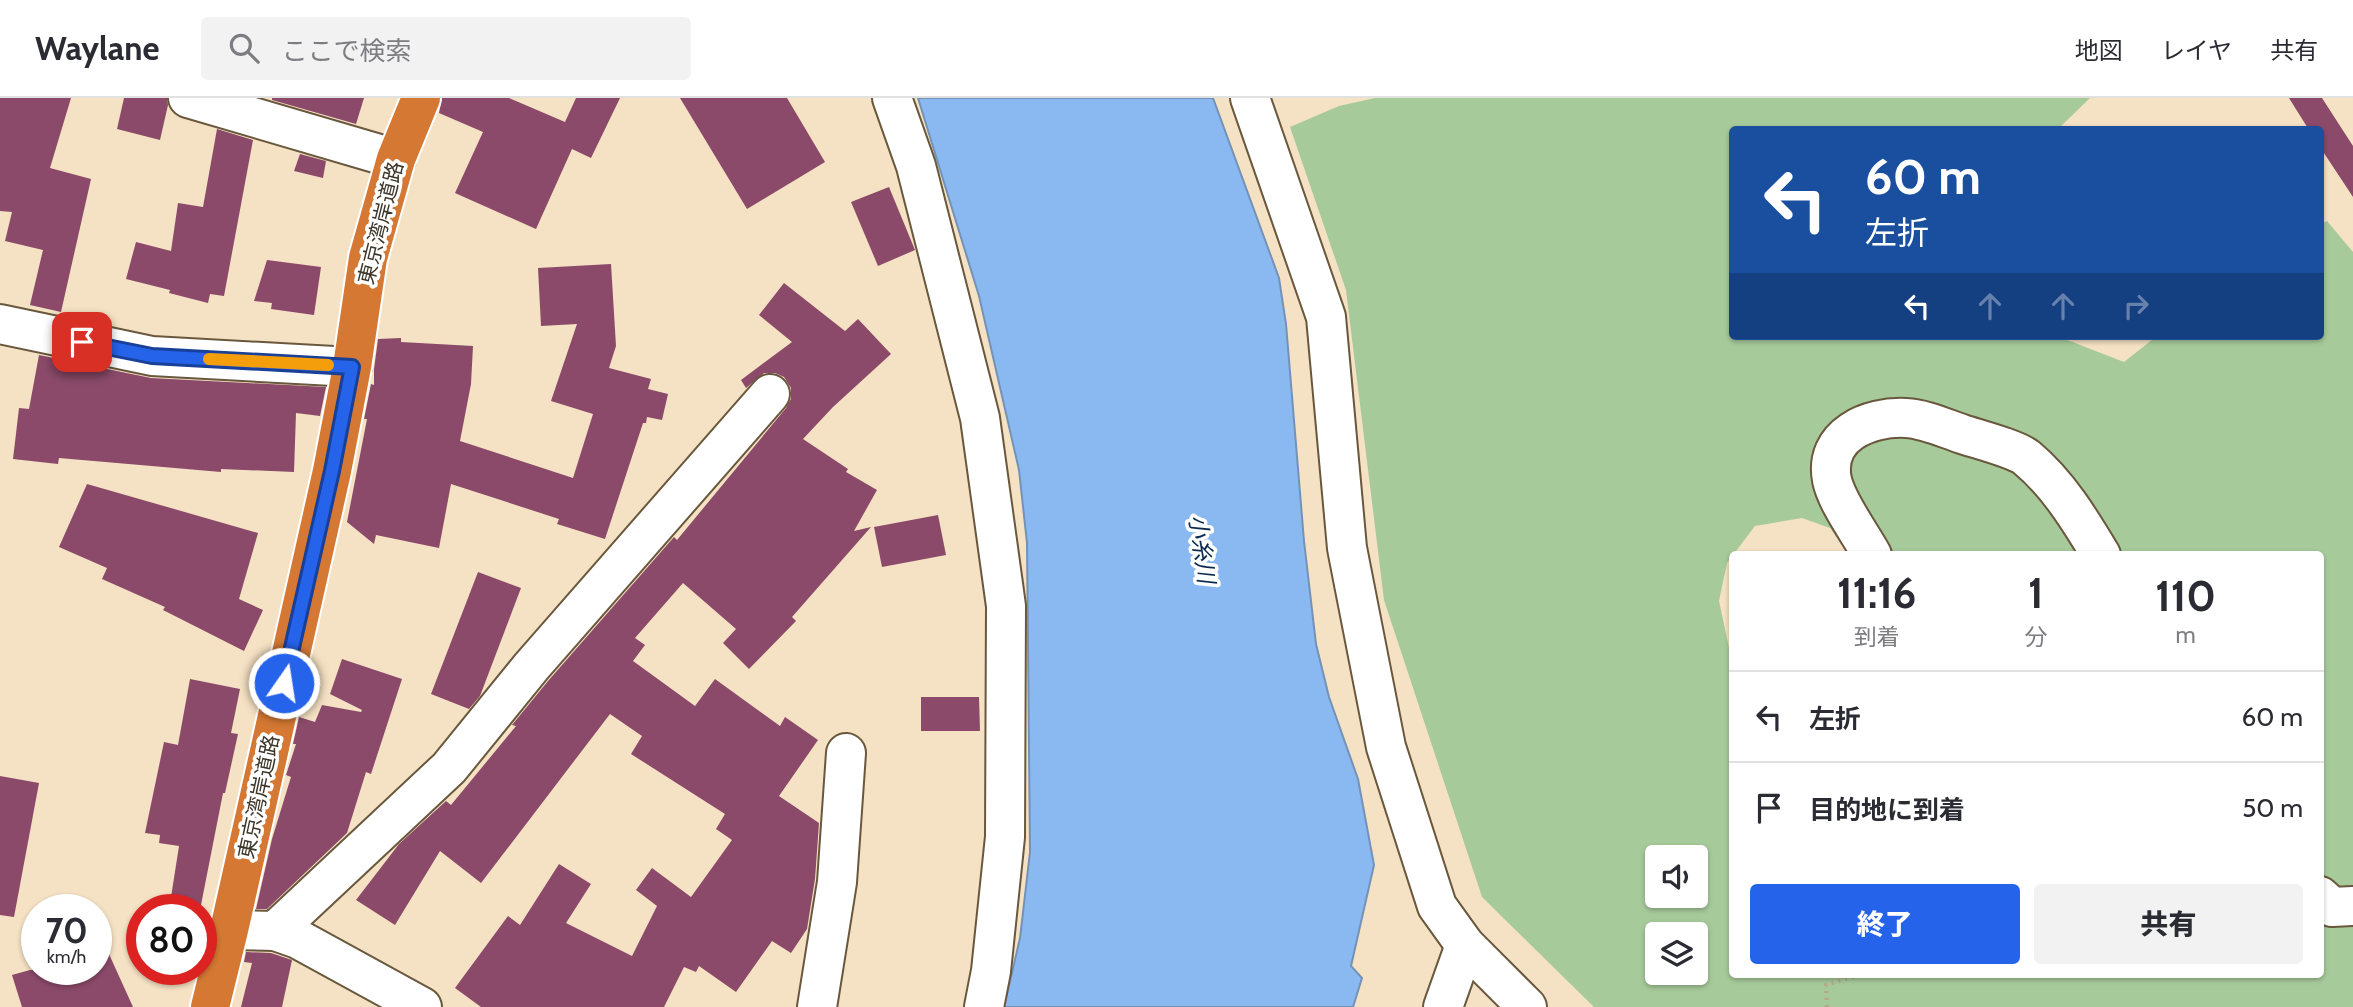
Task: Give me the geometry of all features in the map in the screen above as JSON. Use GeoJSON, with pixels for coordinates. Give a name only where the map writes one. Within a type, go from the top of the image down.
{"type":"FeatureCollection","features":[{"type":"Feature","properties":{"kind":"highway","name":"東京湾岸道路"},"geometry":{"type":"LineString","coordinates":[[210,1007],[332,471],[352,367],[368,258],[396,159],[421,98]]}},
{"type":"Feature","properties":{"kind":"street"},"geometry":{"type":"LineString","coordinates":[[188,98],[396,159]]}},
{"type":"Feature","properties":{"kind":"street"},"geometry":{"type":"LineString","coordinates":[[892,98],[916,166],[980,418],[1006,606],[1005,837],[992,971],[984,1007]]}},
{"type":"Feature","properties":{"kind":"street"},"geometry":{"type":"LineString","coordinates":[[1250,98],[1326,317],[1347,548],[1386,747],[1437,906],[1465,945],[1527,1007]]}},
{"type":"Feature","properties":{"kind":"street"},"geometry":{"type":"LineString","coordinates":[[0,324],[152,356],[352,367]]}},
{"type":"Feature","properties":{"kind":"street"},"geometry":{"type":"LineString","coordinates":[[275,931],[449,768],[531,667],[770,394]]}},
{"type":"Feature","properties":{"kind":"street"},"geometry":{"type":"LineString","coordinates":[[1870,551],[1839,498],[1832,479],[1833,455],[1841,440],[1860,426],[1886,418],[1908,418],[2025,456],[2073,509],[2099,551]]}},
{"type":"Feature","properties":{"kind":"street"},"geometry":{"type":"LineString","coordinates":[[817,1007],[837,882],[846,753]]}},
{"type":"Feature","properties":{"kind":"street"},"geometry":{"type":"LineString","coordinates":[[2324,900],[2332,907],[2353,906]]}},
{"type":"Feature","properties":{"kind":"street"},"geometry":{"type":"LineString","coordinates":[[229,930],[275,931],[298,939],[422,1007]]}},
{"type":"Feature","properties":{"kind":"street"},"geometry":{"type":"LineString","coordinates":[[1443,1007],[1465,945]]}},
{"type":"Feature","properties":{"kind":"path"},"geometry":{"type":"LineString","coordinates":[[1827,1007],[1826,985],[1849,978]]}},
{"type":"Feature","properties":{"kind":"green space"},"geometry":{"type":"Polygon","coordinates":[[[1375,98],[2090,98],[2061,126],[1729,126],[1729,340],[2067,340],[2124,362],[2152,340],[2324,340],[2324,222],[2327,221],[2353,252],[2353,1007],[1594,1007],[1482,897],[1384,600],[1346,290],[1290,127],[1339,106],[1375,98]]]}},
{"type":"Feature","properties":{"kind":"water","name":"小糸川"},"geometry":{"type":"Polygon","coordinates":[[[918,98],[1213,98],[1279,278],[1286,324],[1304,541],[1316,644],[1329,697],[1358,779],[1374,865],[1351,966],[1362,978],[1353,1007],[1004,1007],[1020,938],[1030,852],[1027,543],[1019,470],[979,296],[918,98]]]}},
{"type":"Feature","properties":{"kind":"building"},"geometry":{"type":"Polygon","coordinates":[[[0,98],[71,98],[50,168],[91,179],[61,312],[30,305],[43,250],[5,241],[12,212],[0,211],[0,98]]]}},
{"type":"Feature","properties":{"kind":"building"},"geometry":{"type":"Polygon","coordinates":[[[124,98],[167,98],[168,105],[160,140],[117,129],[124,98]]]}},
{"type":"Feature","properties":{"kind":"building"},"geometry":{"type":"Polygon","coordinates":[[[272,98],[364,98],[356,124],[272,98]]]}},
{"type":"Feature","properties":{"kind":"building"},"geometry":{"type":"Polygon","coordinates":[[[442,98],[509,98],[565,122],[576,98],[620,98],[591,158],[572,149],[536,229],[455,193],[483,132],[439,113],[442,98]]]}},
{"type":"Feature","properties":{"kind":"building"},"geometry":{"type":"Polygon","coordinates":[[[680,98],[787,98],[825,162],[747,209],[680,98]]]}},
{"type":"Feature","properties":{"kind":"building"},"geometry":{"type":"Polygon","coordinates":[[[2289,98],[2322,98],[2353,146],[2353,197],[2324,153],[2324,126],[2306,126],[2289,98]]]}},
{"type":"Feature","properties":{"kind":"building"},"geometry":{"type":"Polygon","coordinates":[[[217,129],[253,140],[224,296],[210,294],[208,303],[126,279],[136,242],[171,251],[178,203],[203,207],[217,129]]]}},
{"type":"Feature","properties":{"kind":"building"},"geometry":{"type":"Polygon","coordinates":[[[300,154],[326,161],[323,178],[294,171],[300,154]]]}},
{"type":"Feature","properties":{"kind":"building"},"geometry":{"type":"Polygon","coordinates":[[[889,187],[915,250],[878,266],[851,202],[889,187]]]}},
{"type":"Feature","properties":{"kind":"building"},"geometry":{"type":"Polygon","coordinates":[[[267,260],[321,267],[314,315],[271,309],[272,303],[254,301],[267,260]]]}},
{"type":"Feature","properties":{"kind":"building"},"geometry":{"type":"Polygon","coordinates":[[[611,264],[616,346],[609,368],[651,379],[648,389],[668,394],[662,420],[647,417],[646,423],[643,423],[605,539],[557,524],[559,519],[451,484],[439,548],[376,535],[374,544],[347,522],[367,419],[364,419],[371,384],[374,385],[378,339],[401,338],[401,342],[473,346],[471,384],[460,441],[573,478],[593,414],[551,401],[577,324],[541,326],[538,268],[611,264]]]}},
{"type":"Feature","properties":{"kind":"building"},"geometry":{"type":"Polygon","coordinates":[[[784,283],[845,331],[858,319],[891,354],[833,407],[803,439],[848,469],[846,472],[877,490],[854,531],[871,527],[792,617],[796,621],[749,669],[723,643],[736,629],[683,583],[635,638],[645,645],[633,661],[695,706],[715,679],[780,726],[785,717],[818,740],[779,796],[819,823],[815,879],[807,929],[791,953],[772,941],[736,992],[699,966],[696,972],[684,967],[664,1007],[481,1007],[455,988],[508,916],[520,925],[559,864],[591,884],[566,923],[632,956],[657,906],[636,890],[652,868],[691,897],[732,840],[716,829],[725,814],[631,754],[642,736],[610,714],[481,883],[440,851],[395,925],[356,900],[399,844],[446,801],[451,805],[516,726],[512,725],[548,681],[674,537],[677,540],[786,408],[791,399],[791,388],[784,377],[775,373],[764,373],[746,388],[741,380],[792,342],[759,315],[784,283]]]}},
{"type":"Feature","properties":{"kind":"building"},"geometry":{"type":"Polygon","coordinates":[[[39,355],[151,378],[326,387],[320,416],[296,413],[294,472],[221,469],[221,472],[59,458],[58,464],[13,459],[19,408],[29,409],[39,355]]]}},
{"type":"Feature","properties":{"kind":"building"},"geometry":{"type":"Polygon","coordinates":[[[87,484],[258,533],[239,599],[263,610],[244,651],[163,610],[165,607],[102,579],[107,568],[59,547],[87,484]]]}},
{"type":"Feature","properties":{"kind":"building"},"geometry":{"type":"Polygon","coordinates":[[[938,515],[946,555],[882,567],[874,527],[938,515]]]}},
{"type":"Feature","properties":{"kind":"building"},"geometry":{"type":"Polygon","coordinates":[[[478,572],[521,588],[480,696],[469,709],[431,694],[478,572]]]}},
{"type":"Feature","properties":{"kind":"building"},"geometry":{"type":"Polygon","coordinates":[[[342,659],[402,679],[371,774],[366,772],[347,833],[267,909],[256,909],[272,839],[291,777],[286,775],[296,744],[293,744],[299,717],[315,722],[322,705],[361,712],[362,710],[330,694],[342,659]]]}},
{"type":"Feature","properties":{"kind":"building"},"geometry":{"type":"Polygon","coordinates":[[[190,679],[240,689],[231,733],[238,734],[203,894],[172,894],[179,846],[159,843],[160,835],[145,833],[164,742],[178,745],[190,679]]]}},
{"type":"Feature","properties":{"kind":"building"},"geometry":{"type":"Polygon","coordinates":[[[921,697],[979,697],[980,731],[921,731],[921,697]]]}},
{"type":"Feature","properties":{"kind":"building"},"geometry":{"type":"Polygon","coordinates":[[[0,776],[39,783],[14,917],[0,915],[0,776]]]}},
{"type":"Feature","properties":{"kind":"building"},"geometry":{"type":"Polygon","coordinates":[[[246,952],[271,953],[292,960],[282,1007],[241,1007],[252,963],[244,962],[246,952]]]}},
{"type":"Feature","properties":{"kind":"building"},"geometry":{"type":"Polygon","coordinates":[[[112,961],[133,1007],[22,1007],[12,975],[21,972],[21,985],[112,985],[112,961]]]}},
{"type":"Feature","properties":{"kind":"slow traffic"},"geometry":{"type":"LineString","coordinates":[[209,359],[328,365]]}},
{"type":"Feature","properties":{"kind":"route"},"geometry":{"type":"LineString","coordinates":[[82,342],[152,356],[352,367],[332,471],[284,683]]}}]}
